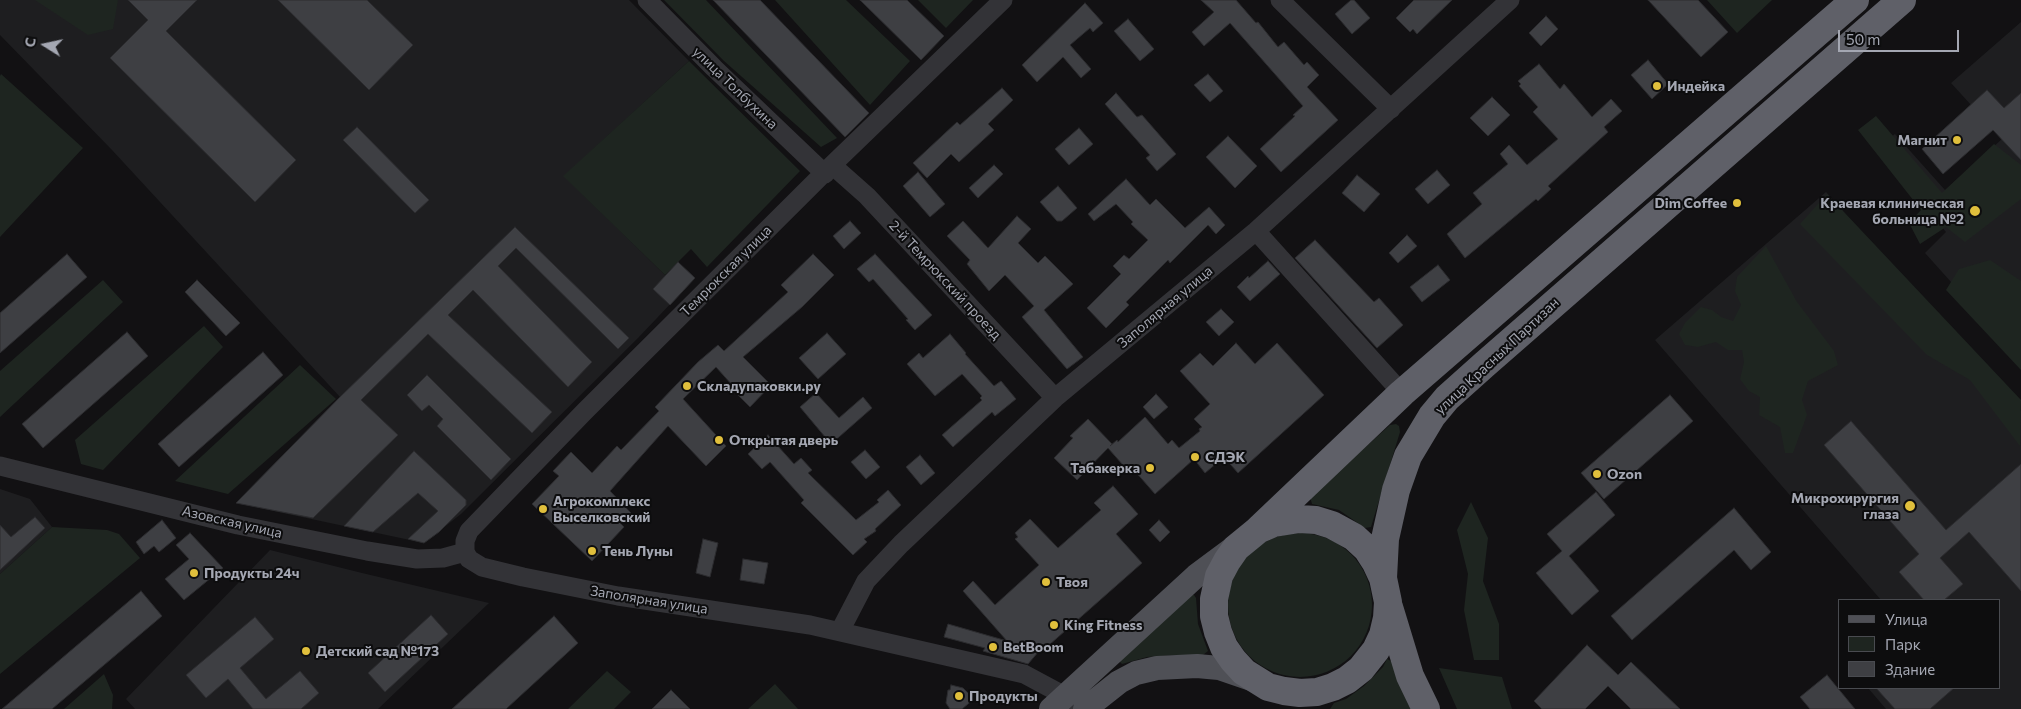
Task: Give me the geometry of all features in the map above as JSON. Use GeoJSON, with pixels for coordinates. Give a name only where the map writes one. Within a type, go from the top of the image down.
{"type":"FeatureCollection","features":[{"type":"Feature","properties":{"kind":"highway"},"geometry":{"type":"LineString","coordinates":[[1303,709],[1238,667],[1228,654],[1218,632],[1214,616],[1215,591],[1222,568],[1231,554],[1402,393],[1855,0]]}},
{"type":"Feature","properties":{"kind":"highway","name":"улица Красных Партизан"},"geometry":{"type":"LineString","coordinates":[[1263,684],[1284,692],[1308,693],[1333,687],[1354,675],[1372,657],[1380,642],[1387,618],[1385,539],[1396,490],[1403,468],[1418,437],[1432,416],[1447,398],[1902,0]]}},
{"type":"Feature","properties":{"kind":"highway"},"geometry":{"type":"LineString","coordinates":[[1253,533],[1274,523],[1290,519],[1307,519],[1332,524],[1347,532],[1367,549],[1376,563],[1386,590],[1410,676],[1426,709]]}},
{"type":"Feature","properties":{"kind":"main road"},"geometry":{"type":"LineString","coordinates":[[1065,705],[1196,576],[1253,533]]}},
{"type":"Feature","properties":{"kind":"main road","name":"улица Красных Партизан"},"geometry":{"type":"LineString","coordinates":[[1085,709],[1119,682],[1136,673],[1157,668],[1197,666],[1219,668],[1263,684]]}},
{"type":"Feature","properties":{"kind":"street","name":"улица Толбухина"},"geometry":{"type":"LineString","coordinates":[[647,0],[714,68],[828,170]]}},
{"type":"Feature","properties":{"kind":"street","name":"Темрюкская улица"},"geometry":{"type":"LineString","coordinates":[[465,552],[465,541],[469,531],[585,411],[1003,0]]}},
{"type":"Feature","properties":{"kind":"street"},"geometry":{"type":"LineString","coordinates":[[1280,0],[1391,109]]}},
{"type":"Feature","properties":{"kind":"street","name":"Заполярная улица"},"geometry":{"type":"LineString","coordinates":[[840,631],[866,582],[901,544],[1055,398],[1256,232],[1510,0]]}},
{"type":"Feature","properties":{"kind":"street","name":"2-й Темрюкский проезд"},"geometry":{"type":"LineString","coordinates":[[828,170],[867,196],[1055,398]]}},
{"type":"Feature","properties":{"kind":"street"},"geometry":{"type":"LineString","coordinates":[[1256,232],[1402,393]]}},
{"type":"Feature","properties":{"kind":"street","name":"Азовская улица"},"geometry":{"type":"LineString","coordinates":[[0,466],[229,522],[367,551],[417,559],[442,558],[465,552]]}},
{"type":"Feature","properties":{"kind":"street","name":"Заполярная улица"},"geometry":{"type":"LineString","coordinates":[[465,552],[469,559],[482,567],[530,579],[618,596],[840,631],[1024,674],[1065,705]]}},
{"type":"Feature","properties":{"kind":"shaded area"},"geometry":{"type":"Polygon","coordinates":[[[0,0],[629,0],[689,61],[564,176],[665,275],[678,262],[695,278],[638,338],[461,514],[424,543],[236,503],[340,397],[112,150],[0,35],[0,0]]]}},
{"type":"Feature","properties":{"kind":"shaded area","name":"Краевая клиническая больница №2"},"geometry":{"type":"Polygon","coordinates":[[[2021,22],[2021,360],[1925,253],[1946,232],[1876,148],[1895,134],[1945,190],[2002,139],[1951,83],[2021,22]]]}},
{"type":"Feature","properties":{"kind":"shaded area","name":"Микрохирургия глаза"},"geometry":{"type":"Polygon","coordinates":[[[1826,192],[2021,411],[2021,709],[1886,709],[1869,689],[2001,689],[2001,599],[1880,599],[1655,340],[1826,192]]]}},
{"type":"Feature","properties":{"kind":"shaded area"},"geometry":{"type":"Polygon","coordinates":[[[0,489],[30,499],[52,527],[0,574],[0,489]]]}},
{"type":"Feature","properties":{"kind":"shaded area","name":"Детский cад №173"},"geometry":{"type":"Polygon","coordinates":[[[270,550],[489,603],[378,709],[135,709],[126,699],[270,550]]]}},
{"type":"Feature","properties":{"kind":"green space"},"geometry":{"type":"Polygon","coordinates":[[[35,0],[118,0],[113,29],[88,35],[35,0]]]}},
{"type":"Feature","properties":{"kind":"green space"},"geometry":{"type":"Polygon","coordinates":[[[664,0],[706,0],[837,138],[821,147],[724,61],[664,0]]]}},
{"type":"Feature","properties":{"kind":"green space"},"geometry":{"type":"Polygon","coordinates":[[[775,0],[846,0],[910,61],[870,105],[775,0]]]}},
{"type":"Feature","properties":{"kind":"green space"},"geometry":{"type":"Polygon","coordinates":[[[918,0],[973,0],[946,28],[918,0]]]}},
{"type":"Feature","properties":{"kind":"green space"},"geometry":{"type":"Polygon","coordinates":[[[1707,0],[1772,0],[1737,33],[1707,0]]]}},
{"type":"Feature","properties":{"kind":"green space"},"geometry":{"type":"Polygon","coordinates":[[[689,61],[800,171],[707,267],[691,249],[665,275],[563,176],[689,61]]]}},
{"type":"Feature","properties":{"kind":"green space"},"geometry":{"type":"Polygon","coordinates":[[[1,74],[83,148],[0,237],[0,76],[1,74]]]}},
{"type":"Feature","properties":{"kind":"green space"},"geometry":{"type":"Polygon","coordinates":[[[1876,116],[1942,193],[1994,144],[2021,165],[2021,199],[1965,242],[1946,227],[1920,244],[1909,223],[1921,210],[1858,130],[1876,116]]]}},
{"type":"Feature","properties":{"kind":"green space"},"geometry":{"type":"Polygon","coordinates":[[[1827,194],[2021,400],[2020,446],[1970,380],[1927,355],[1800,224],[1827,194]]]}},
{"type":"Feature","properties":{"kind":"green space"},"geometry":{"type":"Polygon","coordinates":[[[1766,246],[1797,302],[1834,351],[1838,365],[1808,381],[1802,400],[1807,415],[1793,453],[1785,453],[1780,427],[1759,415],[1760,397],[1749,391],[1740,379],[1744,362],[1742,350],[1728,350],[1716,342],[1698,347],[1685,345],[1679,334],[1685,323],[1701,307],[1712,310],[1721,317],[1733,321],[1741,305],[1735,291],[1737,277],[1766,246]]]}},
{"type":"Feature","properties":{"kind":"green space"},"geometry":{"type":"Polygon","coordinates":[[[1990,260],[2021,281],[2021,370],[1946,290],[1959,269],[1990,260]]]}},
{"type":"Feature","properties":{"kind":"green space"},"geometry":{"type":"Polygon","coordinates":[[[103,280],[123,302],[0,417],[0,371],[103,280]]]}},
{"type":"Feature","properties":{"kind":"green space"},"geometry":{"type":"Polygon","coordinates":[[[204,326],[223,347],[103,470],[81,464],[75,440],[204,326]]]}},
{"type":"Feature","properties":{"kind":"green space"},"geometry":{"type":"Polygon","coordinates":[[[300,365],[336,399],[228,494],[175,481],[300,365]]]}},
{"type":"Feature","properties":{"kind":"green space"},"geometry":{"type":"Polygon","coordinates":[[[1396,424],[1399,426],[1400,432],[1371,527],[1365,528],[1339,510],[1312,504],[1310,497],[1390,425],[1396,424]]]}},
{"type":"Feature","properties":{"kind":"green space"},"geometry":{"type":"Polygon","coordinates":[[[1471,502],[1488,538],[1483,581],[1499,624],[1499,660],[1474,660],[1464,610],[1468,574],[1457,530],[1471,502]]]}},
{"type":"Feature","properties":{"kind":"green space"},"geometry":{"type":"Polygon","coordinates":[[[52,527],[107,530],[119,534],[140,558],[0,674],[0,574],[52,527]]]}},
{"type":"Feature","properties":{"kind":"green space"},"geometry":{"type":"Polygon","coordinates":[[[1300,533],[1328,538],[1351,554],[1367,577],[1372,605],[1367,633],[1351,656],[1328,672],[1300,677],[1272,672],[1249,656],[1233,633],[1228,605],[1233,577],[1249,554],[1272,538],[1300,533]]]}},
{"type":"Feature","properties":{"kind":"green space"},"geometry":{"type":"Polygon","coordinates":[[[1188,594],[1194,595],[1196,598],[1198,624],[1208,651],[1203,655],[1147,657],[1122,664],[1118,660],[1188,594]]]}},
{"type":"Feature","properties":{"kind":"green space"},"geometry":{"type":"Polygon","coordinates":[[[1387,659],[1393,662],[1413,709],[1330,709],[1334,703],[1346,699],[1364,686],[1383,667],[1387,659]]]}},
{"type":"Feature","properties":{"kind":"green space"},"geometry":{"type":"Polygon","coordinates":[[[1439,668],[1502,677],[1512,709],[1457,709],[1439,668]]]}},
{"type":"Feature","properties":{"kind":"green space"},"geometry":{"type":"Polygon","coordinates":[[[607,671],[631,692],[614,709],[568,709],[607,671]]]}},
{"type":"Feature","properties":{"kind":"green space"},"geometry":{"type":"Polygon","coordinates":[[[104,674],[113,695],[112,709],[64,709],[104,674]]]}},
{"type":"Feature","properties":{"kind":"green space"},"geometry":{"type":"Polygon","coordinates":[[[775,684],[798,709],[748,709],[775,684]]]}},
{"type":"Feature","properties":{"kind":"building"},"geometry":{"type":"Polygon","coordinates":[[[128,0],[197,0],[166,31],[296,160],[255,202],[110,58],[148,20],[128,0]]]}},
{"type":"Feature","properties":{"kind":"building"},"geometry":{"type":"Polygon","coordinates":[[[278,0],[367,0],[413,45],[369,90],[278,0]]]}},
{"type":"Feature","properties":{"kind":"building"},"geometry":{"type":"Polygon","coordinates":[[[713,0],[760,0],[869,113],[845,137],[713,0]]]}},
{"type":"Feature","properties":{"kind":"building"},"geometry":{"type":"Polygon","coordinates":[[[860,0],[907,0],[944,36],[921,60],[860,0]]]}},
{"type":"Feature","properties":{"kind":"building"},"geometry":{"type":"Polygon","coordinates":[[[1201,0],[1236,0],[1256,23],[1258,22],[1278,47],[1284,42],[1304,65],[1307,62],[1319,75],[1307,87],[1338,120],[1281,172],[1260,149],[1303,106],[1230,23],[1204,46],[1192,32],[1214,12],[1201,0]]]}},
{"type":"Feature","properties":{"kind":"building"},"geometry":{"type":"Polygon","coordinates":[[[1351,0],[1354,0],[1370,18],[1352,34],[1335,14],[1351,0]]]}},
{"type":"Feature","properties":{"kind":"building"},"geometry":{"type":"Polygon","coordinates":[[[1414,0],[1452,0],[1417,34],[1413,29],[1410,32],[1396,18],[1414,0]]]}},
{"type":"Feature","properties":{"kind":"building"},"geometry":{"type":"Polygon","coordinates":[[[1648,0],[1698,0],[1728,32],[1701,57],[1648,0]]]}},
{"type":"Feature","properties":{"kind":"building"},"geometry":{"type":"Polygon","coordinates":[[[1085,3],[1103,23],[1093,32],[1090,28],[1070,45],[1091,69],[1081,78],[1063,57],[1037,82],[1022,65],[1085,3]]]}},
{"type":"Feature","properties":{"kind":"building"},"geometry":{"type":"Polygon","coordinates":[[[1546,16],[1558,29],[1541,46],[1529,33],[1546,16]]]}},
{"type":"Feature","properties":{"kind":"building"},"geometry":{"type":"Polygon","coordinates":[[[1128,19],[1154,49],[1140,61],[1114,31],[1128,19]]]}},
{"type":"Feature","properties":{"kind":"building"},"geometry":{"type":"Polygon","coordinates":[[[1648,60],[1668,84],[1652,99],[1631,75],[1648,60]]]}},
{"type":"Feature","properties":{"kind":"building"},"geometry":{"type":"Polygon","coordinates":[[[1539,64],[1560,89],[1564,84],[1592,117],[1611,99],[1622,111],[1604,127],[1608,132],[1548,186],[1551,189],[1538,201],[1536,199],[1465,258],[1447,234],[1482,204],[1473,193],[1508,164],[1500,154],[1509,145],[1527,165],[1558,139],[1533,112],[1538,107],[1519,86],[1521,84],[1518,81],[1539,64]]]}},
{"type":"Feature","properties":{"kind":"building"},"geometry":{"type":"Polygon","coordinates":[[[1208,74],[1223,91],[1210,102],[1194,85],[1208,74]]]}},
{"type":"Feature","properties":{"kind":"building"},"geometry":{"type":"Polygon","coordinates":[[[1002,88],[1013,100],[988,124],[994,130],[959,162],[951,154],[927,178],[913,163],[957,122],[960,125],[1002,88]]]}},
{"type":"Feature","properties":{"kind":"building"},"geometry":{"type":"Polygon","coordinates":[[[1987,90],[2004,108],[2021,93],[2021,160],[1993,130],[1943,174],[1922,149],[1987,90]]]}},
{"type":"Feature","properties":{"kind":"building"},"geometry":{"type":"Polygon","coordinates":[[[1116,93],[1137,117],[1142,115],[1176,154],[1157,171],[1146,158],[1150,155],[1105,104],[1116,93]]]}},
{"type":"Feature","properties":{"kind":"building"},"geometry":{"type":"Polygon","coordinates":[[[1492,97],[1510,115],[1488,136],[1470,118],[1492,97]]]}},
{"type":"Feature","properties":{"kind":"building"},"geometry":{"type":"Polygon","coordinates":[[[357,127],[429,200],[415,213],[343,140],[357,127]]]}},
{"type":"Feature","properties":{"kind":"building"},"geometry":{"type":"Polygon","coordinates":[[[1079,128],[1093,144],[1069,165],[1055,149],[1079,128]]]}},
{"type":"Feature","properties":{"kind":"building"},"geometry":{"type":"Polygon","coordinates":[[[1228,136],[1257,166],[1235,188],[1206,157],[1228,136]]]}},
{"type":"Feature","properties":{"kind":"building"},"geometry":{"type":"Polygon","coordinates":[[[994,165],[1003,174],[978,198],[969,188],[994,165]]]}},
{"type":"Feature","properties":{"kind":"building"},"geometry":{"type":"Polygon","coordinates":[[[1437,170],[1450,185],[1428,204],[1415,189],[1437,170]]]}},
{"type":"Feature","properties":{"kind":"building"},"geometry":{"type":"Polygon","coordinates":[[[918,172],[945,204],[930,217],[903,186],[918,172]]]}},
{"type":"Feature","properties":{"kind":"building"},"geometry":{"type":"Polygon","coordinates":[[[1357,175],[1380,194],[1364,212],[1342,193],[1357,175]]]}},
{"type":"Feature","properties":{"kind":"building"},"geometry":{"type":"Polygon","coordinates":[[[1126,179],[1150,205],[1156,199],[1185,228],[1209,207],[1225,225],[1216,234],[1208,225],[1170,263],[1168,260],[1126,302],[1129,305],[1106,328],[1087,308],[1121,274],[1113,266],[1124,255],[1129,259],[1148,240],[1131,224],[1133,222],[1116,204],[1094,221],[1088,214],[1126,179]]]}},
{"type":"Feature","properties":{"kind":"building"},"geometry":{"type":"Polygon","coordinates":[[[1058,186],[1077,208],[1062,221],[1057,221],[1040,202],[1058,186]]]}},
{"type":"Feature","properties":{"kind":"building"},"geometry":{"type":"Polygon","coordinates":[[[1017,216],[1031,229],[1018,243],[1038,263],[1045,256],[1073,284],[1044,310],[1083,357],[1067,369],[1022,317],[1034,306],[1005,275],[989,291],[967,264],[970,260],[947,236],[963,221],[988,248],[1017,216]]]}},
{"type":"Feature","properties":{"kind":"building"},"geometry":{"type":"Polygon","coordinates":[[[850,221],[861,233],[844,249],[833,236],[850,221]]]}},
{"type":"Feature","properties":{"kind":"building"},"geometry":{"type":"Polygon","coordinates":[[[515,227],[629,338],[618,349],[516,248],[498,266],[592,362],[568,387],[473,290],[448,315],[552,412],[532,433],[428,334],[361,400],[398,435],[313,518],[236,503],[340,397],[515,227]]]}},
{"type":"Feature","properties":{"kind":"building"},"geometry":{"type":"Polygon","coordinates":[[[1407,235],[1417,246],[1398,263],[1389,253],[1407,235]]]}},
{"type":"Feature","properties":{"kind":"building"},"geometry":{"type":"Polygon","coordinates":[[[1315,240],[1374,302],[1379,298],[1403,325],[1377,348],[1295,258],[1315,240]]]}},
{"type":"Feature","properties":{"kind":"building"},"geometry":{"type":"Polygon","coordinates":[[[67,254],[87,277],[0,353],[0,313],[67,254]]]}},
{"type":"Feature","properties":{"kind":"building"},"geometry":{"type":"Polygon","coordinates":[[[813,254],[834,275],[802,307],[743,357],[771,385],[750,407],[731,388],[733,386],[716,367],[683,399],[726,446],[706,466],[668,426],[610,491],[631,513],[620,523],[624,527],[592,561],[532,504],[559,476],[553,471],[571,452],[592,473],[617,446],[621,450],[659,411],[655,407],[698,362],[718,345],[724,351],[788,292],[781,285],[813,254]]]}},
{"type":"Feature","properties":{"kind":"building"},"geometry":{"type":"Polygon","coordinates":[[[875,254],[932,315],[915,330],[906,320],[908,319],[873,279],[869,282],[857,269],[875,254]]]}},
{"type":"Feature","properties":{"kind":"building"},"geometry":{"type":"Polygon","coordinates":[[[1268,261],[1280,274],[1250,301],[1237,287],[1268,261]]]}},
{"type":"Feature","properties":{"kind":"building"},"geometry":{"type":"Polygon","coordinates":[[[678,262],[695,278],[670,305],[653,289],[678,262]]]}},
{"type":"Feature","properties":{"kind":"building"},"geometry":{"type":"Polygon","coordinates":[[[1438,265],[1450,280],[1422,302],[1410,287],[1438,265]]]}},
{"type":"Feature","properties":{"kind":"building"},"geometry":{"type":"Polygon","coordinates":[[[197,280],[240,323],[226,336],[185,292],[197,280]]]}},
{"type":"Feature","properties":{"kind":"building"},"geometry":{"type":"Polygon","coordinates":[[[1221,309],[1234,322],[1219,336],[1206,322],[1221,309]]]}},
{"type":"Feature","properties":{"kind":"building"},"geometry":{"type":"Polygon","coordinates":[[[127,332],[148,356],[43,448],[22,424],[127,332]]]}},
{"type":"Feature","properties":{"kind":"building"},"geometry":{"type":"Polygon","coordinates":[[[827,333],[846,354],[818,379],[799,358],[827,333]]]}},
{"type":"Feature","properties":{"kind":"building"},"geometry":{"type":"Polygon","coordinates":[[[950,334],[994,386],[1001,381],[1016,399],[995,416],[992,412],[953,447],[942,435],[982,400],[980,398],[982,396],[962,374],[935,396],[907,364],[919,353],[923,358],[950,334]]]}},
{"type":"Feature","properties":{"kind":"building"},"geometry":{"type":"Polygon","coordinates":[[[1236,343],[1255,364],[1277,343],[1324,395],[1238,473],[1224,457],[1205,473],[1194,459],[1155,494],[1134,470],[1130,473],[1108,448],[1077,480],[1054,458],[1073,438],[1070,436],[1088,419],[1112,444],[1110,446],[1117,440],[1118,442],[1145,417],[1168,444],[1172,440],[1179,448],[1200,431],[1199,429],[1202,427],[1194,419],[1210,404],[1180,371],[1200,353],[1213,366],[1236,343]]]}},
{"type":"Feature","properties":{"kind":"building"},"geometry":{"type":"Polygon","coordinates":[[[263,352],[283,375],[179,467],[158,444],[263,352]]]}},
{"type":"Feature","properties":{"kind":"building"},"geometry":{"type":"Polygon","coordinates":[[[427,375],[511,459],[491,480],[437,426],[443,419],[429,405],[422,411],[407,395],[427,375]]]}},
{"type":"Feature","properties":{"kind":"building"},"geometry":{"type":"Polygon","coordinates":[[[816,393],[839,418],[863,397],[872,408],[831,444],[800,407],[816,393]]]}},
{"type":"Feature","properties":{"kind":"building"},"geometry":{"type":"Polygon","coordinates":[[[1156,394],[1168,407],[1154,419],[1143,407],[1156,394]]]}},
{"type":"Feature","properties":{"kind":"building"},"geometry":{"type":"Polygon","coordinates":[[[1670,395],[1693,421],[1604,499],[1581,473],[1670,395]]]}},
{"type":"Feature","properties":{"kind":"building"},"geometry":{"type":"Polygon","coordinates":[[[1851,421],[1946,530],[2021,464],[2021,591],[1969,532],[1940,558],[1963,584],[1945,599],[1923,599],[1899,572],[1919,554],[1824,445],[1851,421]]]}},
{"type":"Feature","properties":{"kind":"building"},"geometry":{"type":"Polygon","coordinates":[[[768,435],[794,464],[801,458],[812,470],[808,473],[856,520],[879,502],[877,500],[888,490],[901,505],[875,529],[876,531],[864,539],[867,542],[853,555],[801,503],[804,500],[770,462],[762,469],[748,454],[768,435]]]}},
{"type":"Feature","properties":{"kind":"building"},"geometry":{"type":"Polygon","coordinates":[[[865,450],[880,467],[866,479],[851,462],[865,450]]]}},
{"type":"Feature","properties":{"kind":"building"},"geometry":{"type":"Polygon","coordinates":[[[414,451],[466,500],[466,505],[439,532],[424,543],[408,539],[438,511],[418,493],[373,532],[344,526],[414,451]]]}},
{"type":"Feature","properties":{"kind":"building"},"geometry":{"type":"Polygon","coordinates":[[[920,455],[935,473],[921,485],[906,467],[920,455]]]}},
{"type":"Feature","properties":{"kind":"building"},"geometry":{"type":"Polygon","coordinates":[[[1113,486],[1138,514],[1116,534],[1142,563],[1040,653],[1039,651],[1028,664],[983,651],[985,648],[944,637],[948,624],[1007,641],[963,591],[973,581],[995,605],[1039,565],[1015,539],[1018,537],[1015,533],[1030,519],[1058,548],[1101,510],[1094,503],[1113,486]]]}},
{"type":"Feature","properties":{"kind":"building"},"geometry":{"type":"Polygon","coordinates":[[[1596,492],[1615,515],[1569,556],[1599,591],[1572,615],[1536,573],[1562,551],[1547,534],[1596,492]]]}},
{"type":"Feature","properties":{"kind":"building"},"geometry":{"type":"Polygon","coordinates":[[[1734,508],[1771,552],[1751,570],[1734,550],[1632,640],[1611,616],[1734,508]]]}},
{"type":"Feature","properties":{"kind":"building"},"geometry":{"type":"Polygon","coordinates":[[[35,517],[45,528],[0,570],[0,525],[11,537],[35,517]]]}},
{"type":"Feature","properties":{"kind":"building"},"geometry":{"type":"Polygon","coordinates":[[[162,520],[176,538],[159,552],[154,546],[144,554],[136,542],[162,520]]]}},
{"type":"Feature","properties":{"kind":"building"},"geometry":{"type":"Polygon","coordinates":[[[1159,520],[1170,532],[1160,542],[1149,530],[1159,520]]]}},
{"type":"Feature","properties":{"kind":"building","name":"Продукты 24ч"},"geometry":{"type":"Polygon","coordinates":[[[190,533],[223,568],[184,600],[165,579],[189,559],[176,545],[190,533]]]}},
{"type":"Feature","properties":{"kind":"building"},"geometry":{"type":"Polygon","coordinates":[[[703,539],[718,543],[710,577],[696,573],[703,539]]]}},
{"type":"Feature","properties":{"kind":"building"},"geometry":{"type":"Polygon","coordinates":[[[743,559],[768,563],[764,584],[740,580],[743,559]]]}},
{"type":"Feature","properties":{"kind":"building"},"geometry":{"type":"Polygon","coordinates":[[[141,591],[162,616],[52,709],[2,709],[141,591]]]}},
{"type":"Feature","properties":{"kind":"building"},"geometry":{"type":"Polygon","coordinates":[[[431,615],[448,634],[385,692],[368,673],[431,615]]]}},
{"type":"Feature","properties":{"kind":"building"},"geometry":{"type":"Polygon","coordinates":[[[554,616],[578,643],[506,709],[452,709],[554,616]]]}},
{"type":"Feature","properties":{"kind":"building"},"geometry":{"type":"Polygon","coordinates":[[[255,617],[274,639],[240,668],[266,699],[300,671],[319,693],[301,709],[253,709],[228,679],[206,698],[186,675],[255,617]]]}},
{"type":"Feature","properties":{"kind":"building"},"geometry":{"type":"Polygon","coordinates":[[[1587,645],[1618,675],[1631,662],[1680,709],[1631,709],[1608,686],[1585,709],[1542,709],[1534,701],[1587,645]]]}},
{"type":"Feature","properties":{"kind":"building"},"geometry":{"type":"Polygon","coordinates":[[[1827,675],[1855,709],[1810,709],[1800,697],[1827,675]]]}},
{"type":"Feature","properties":{"kind":"building","name":"Продукты"},"geometry":{"type":"Polygon","coordinates":[[[951,685],[963,688],[974,699],[962,709],[950,709],[946,703],[948,690],[950,690],[951,685]]]}},
{"type":"Feature","properties":{"kind":"building"},"geometry":{"type":"Polygon","coordinates":[[[1877,689],[1953,689],[1930,709],[1895,709],[1877,689]]]}},
{"type":"Feature","properties":{"kind":"building"},"geometry":{"type":"Polygon","coordinates":[[[671,690],[690,709],[652,709],[671,690]]]}},
{"type":"Feature","properties":{"kind":"place","name":"Индейка"},"geometry":{"type":"Point","coordinates":[1657,86]}},
{"type":"Feature","properties":{"kind":"place","name":"Магнит"},"geometry":{"type":"Point","coordinates":[1957,140]}},
{"type":"Feature","properties":{"kind":"place","name":"Dim Coffee"},"geometry":{"type":"Point","coordinates":[1737,203]}},
{"type":"Feature","properties":{"kind":"place","name":"Краевая клиническая больница №2"},"geometry":{"type":"Point","coordinates":[1975,211]}},
{"type":"Feature","properties":{"kind":"place","name":"Складупаковки.ру"},"geometry":{"type":"Point","coordinates":[687,386]}},
{"type":"Feature","properties":{"kind":"place","name":"Открытая дверь"},"geometry":{"type":"Point","coordinates":[719,440]}},
{"type":"Feature","properties":{"kind":"place","name":"СДЭК"},"geometry":{"type":"Point","coordinates":[1195,457]}},
{"type":"Feature","properties":{"kind":"place","name":"Табакерка"},"geometry":{"type":"Point","coordinates":[1150,468]}},
{"type":"Feature","properties":{"kind":"place","name":"Ozon"},"geometry":{"type":"Point","coordinates":[1597,474]}},
{"type":"Feature","properties":{"kind":"place","name":"Микрохирургия глаза"},"geometry":{"type":"Point","coordinates":[1910,506]}},
{"type":"Feature","properties":{"kind":"place","name":"Агрокомплекс Выселковский"},"geometry":{"type":"Point","coordinates":[543,509]}},
{"type":"Feature","properties":{"kind":"place","name":"Тень Луны"},"geometry":{"type":"Point","coordinates":[592,551]}},
{"type":"Feature","properties":{"kind":"place","name":"Продукты 24ч"},"geometry":{"type":"Point","coordinates":[194,573]}},
{"type":"Feature","properties":{"kind":"place","name":"Твоя"},"geometry":{"type":"Point","coordinates":[1046,582]}},
{"type":"Feature","properties":{"kind":"place","name":"King Fitness"},"geometry":{"type":"Point","coordinates":[1054,625]}},
{"type":"Feature","properties":{"kind":"place","name":"BetBoom"},"geometry":{"type":"Point","coordinates":[993,647]}},
{"type":"Feature","properties":{"kind":"place","name":"Детский cад №173"},"geometry":{"type":"Point","coordinates":[306,651]}},
{"type":"Feature","properties":{"kind":"place","name":"Продукты"},"geometry":{"type":"Point","coordinates":[959,696]}}]}
